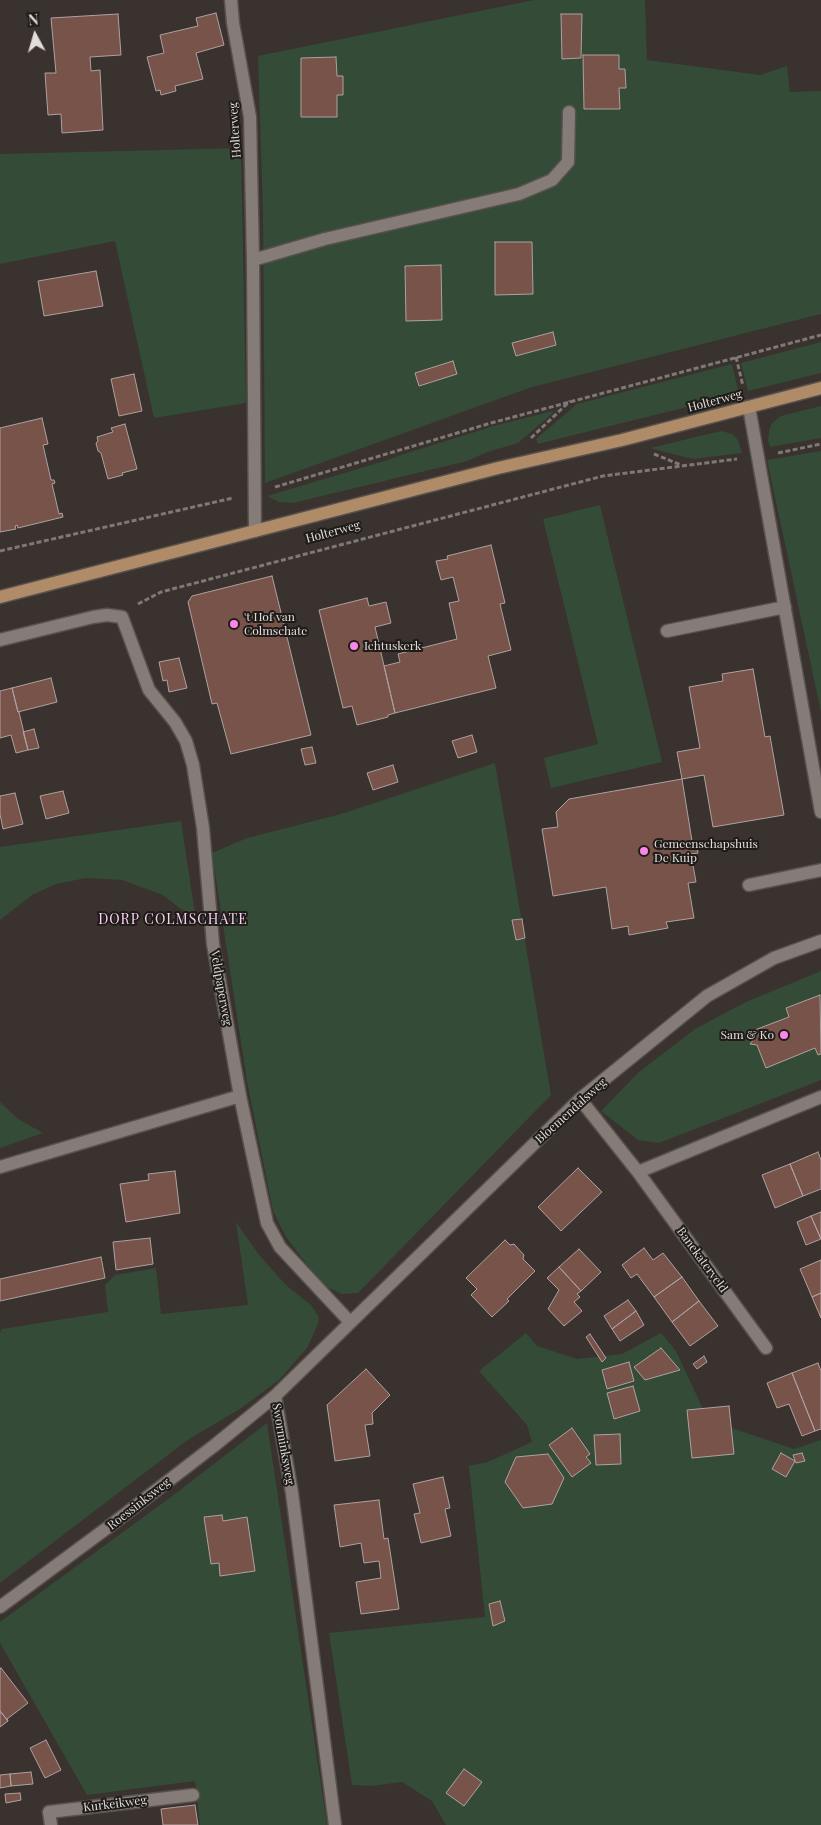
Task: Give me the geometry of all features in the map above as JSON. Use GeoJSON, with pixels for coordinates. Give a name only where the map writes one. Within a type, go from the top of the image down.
{"type":"FeatureCollection","features":[{"type":"Feature","properties":{"kind":"main road","name":"Holterweg"},"geometry":{"type":"LineString","coordinates":[[0,597],[498,468],[622,440],[821,388]]}},
{"type":"Feature","properties":{"kind":"street","name":"Holterweg"},"geometry":{"type":"LineString","coordinates":[[231,0],[232,23],[250,117],[254,260],[255,531]]}},
{"type":"Feature","properties":{"kind":"street"},"geometry":{"type":"LineString","coordinates":[[254,260],[325,239],[519,194],[552,180],[568,162],[569,112]]}},
{"type":"Feature","properties":{"kind":"street"},"geometry":{"type":"LineString","coordinates":[[749,407],[821,812]]}},
{"type":"Feature","properties":{"kind":"street"},"geometry":{"type":"LineString","coordinates":[[667,631],[785,606]]}},
{"type":"Feature","properties":{"kind":"street"},"geometry":{"type":"LineString","coordinates":[[0,640],[93,617],[107,615],[122,617]]}},
{"type":"Feature","properties":{"kind":"street","name":"Veldpaperweg"},"geometry":{"type":"LineString","coordinates":[[122,617],[149,690],[175,722],[186,741],[193,765],[203,828],[214,944],[240,1096]]}},
{"type":"Feature","properties":{"kind":"street"},"geometry":{"type":"LineString","coordinates":[[749,885],[821,870]]}},
{"type":"Feature","properties":{"kind":"street","name":"Bloemendalsweg"},"geometry":{"type":"LineString","coordinates":[[350,1322],[580,1099],[707,996],[774,958],[821,940]]}},
{"type":"Feature","properties":{"kind":"street"},"geometry":{"type":"LineString","coordinates":[[0,1167],[240,1096],[267,1223],[280,1247],[350,1322]]}},
{"type":"Feature","properties":{"kind":"street"},"geometry":{"type":"LineString","coordinates":[[638,1172],[821,1096]]}},
{"type":"Feature","properties":{"kind":"street","name":"Banekaterveld"},"geometry":{"type":"LineString","coordinates":[[580,1099],[638,1172],[766,1348]]}},
{"type":"Feature","properties":{"kind":"street","name":"Sworminksweg"},"geometry":{"type":"LineString","coordinates":[[335,1825],[292,1493],[275,1396],[350,1322]]}},
{"type":"Feature","properties":{"kind":"street","name":"Roessinksweg"},"geometry":{"type":"LineString","coordinates":[[0,1607],[118,1520],[275,1396]]}},
{"type":"Feature","properties":{"kind":"street","name":"Kurkeikweg"},"geometry":{"type":"LineString","coordinates":[[51,1825],[49,1812],[193,1795]]}},
{"type":"Feature","properties":{"kind":"path"},"geometry":{"type":"LineString","coordinates":[[0,551],[256,493],[570,401],[821,336]]}},
{"type":"Feature","properties":{"kind":"path"},"geometry":{"type":"LineString","coordinates":[[736,357],[749,407]]}},
{"type":"Feature","properties":{"kind":"path"},"geometry":{"type":"LineString","coordinates":[[527,441],[570,401]]}},
{"type":"Feature","properties":{"kind":"path","name":"Holterweg"},"geometry":{"type":"LineString","coordinates":[[122,617],[143,600],[161,592],[603,476],[681,466]]}},
{"type":"Feature","properties":{"kind":"green space"},"geometry":{"type":"Polygon","coordinates":[[[534,0],[645,0],[647,60],[760,75],[787,66],[790,92],[821,91],[821,314],[532,387],[265,483],[263,215],[258,56],[534,0]]]}},
{"type":"Feature","properties":{"kind":"green space"},"geometry":{"type":"Polygon","coordinates":[[[241,148],[246,403],[154,418],[115,241],[0,264],[0,154],[241,148]]]}},
{"type":"Feature","properties":{"kind":"green space"},"geometry":{"type":"Polygon","coordinates":[[[821,342],[821,373],[748,391],[741,363],[821,342]]]}},
{"type":"Feature","properties":{"kind":"green space"},"geometry":{"type":"Polygon","coordinates":[[[732,364],[739,394],[538,444],[536,439],[577,404],[732,364]]]}},
{"type":"Feature","properties":{"kind":"green space"},"geometry":{"type":"Polygon","coordinates":[[[821,406],[821,438],[770,447],[768,441],[772,423],[781,416],[821,406]]]}},
{"type":"Feature","properties":{"kind":"green space"},"geometry":{"type":"Polygon","coordinates":[[[553,411],[552,414],[518,443],[487,452],[467,461],[293,503],[279,502],[267,496],[497,425],[553,411]]]}},
{"type":"Feature","properties":{"kind":"green space"},"geometry":{"type":"Polygon","coordinates":[[[721,431],[732,434],[738,440],[742,453],[693,459],[650,448],[721,431]]]}},
{"type":"Feature","properties":{"kind":"green space"},"geometry":{"type":"Polygon","coordinates":[[[821,451],[821,712],[767,460],[821,451]]]}},
{"type":"Feature","properties":{"kind":"green space"},"geometry":{"type":"Polygon","coordinates":[[[600,505],[662,762],[551,788],[544,758],[598,744],[543,519],[600,505]]]}},
{"type":"Feature","properties":{"kind":"green space"},"geometry":{"type":"Polygon","coordinates":[[[495,763],[551,1095],[358,1293],[342,1294],[325,1286],[308,1266],[286,1237],[273,1211],[247,1081],[212,853],[247,838],[341,814],[495,763]]]}},
{"type":"Feature","properties":{"kind":"green space"},"geometry":{"type":"Polygon","coordinates":[[[181,821],[196,921],[163,895],[122,880],[86,878],[56,884],[32,895],[0,920],[0,847],[181,821]]]}},
{"type":"Feature","properties":{"kind":"green space"},"geometry":{"type":"Polygon","coordinates":[[[821,971],[821,1080],[659,1143],[638,1140],[601,1111],[639,1072],[695,1029],[746,1002],[821,971]]]}},
{"type":"Feature","properties":{"kind":"green space"},"geometry":{"type":"Polygon","coordinates":[[[0,1102],[18,1119],[43,1133],[0,1148],[0,1102]]]}},
{"type":"Feature","properties":{"kind":"green space"},"geometry":{"type":"Polygon","coordinates":[[[236,1222],[259,1255],[287,1286],[311,1305],[319,1317],[318,1324],[307,1348],[279,1380],[240,1409],[189,1439],[0,1583],[0,1333],[2,1329],[108,1312],[105,1285],[115,1275],[156,1268],[161,1314],[248,1305],[236,1222]]]}},
{"type":"Feature","properties":{"kind":"green space"},"geometry":{"type":"Polygon","coordinates":[[[526,1333],[537,1346],[577,1359],[622,1354],[661,1333],[676,1351],[708,1420],[794,1449],[821,1440],[821,1825],[446,1825],[432,1801],[402,1782],[371,1786],[352,1785],[329,1633],[485,1617],[469,1466],[488,1462],[532,1442],[527,1425],[479,1371],[526,1333]]]}},
{"type":"Feature","properties":{"kind":"green space"},"geometry":{"type":"Polygon","coordinates":[[[267,1423],[327,1825],[200,1825],[195,1781],[87,1795],[0,1643],[0,1622],[171,1497],[267,1423]]]}},
{"type":"Feature","properties":{"kind":"building"},"geometry":{"type":"Polygon","coordinates":[[[216,13],[224,45],[196,53],[203,79],[175,86],[176,91],[161,95],[160,90],[156,91],[147,57],[164,53],[160,35],[198,26],[196,18],[216,13]]]}},
{"type":"Feature","properties":{"kind":"building"},"geometry":{"type":"Polygon","coordinates":[[[118,14],[121,55],[90,57],[91,71],[100,70],[103,130],[62,133],[61,114],[48,115],[45,73],[56,73],[51,18],[118,14]]]}},
{"type":"Feature","properties":{"kind":"building"},"geometry":{"type":"Polygon","coordinates":[[[561,14],[582,14],[581,58],[562,59],[561,14]]]}},
{"type":"Feature","properties":{"kind":"building"},"geometry":{"type":"Polygon","coordinates":[[[583,55],[619,55],[619,69],[625,69],[626,88],[619,88],[620,109],[584,109],[583,55]]]}},
{"type":"Feature","properties":{"kind":"building"},"geometry":{"type":"Polygon","coordinates":[[[336,57],[337,76],[343,76],[343,95],[337,95],[337,117],[301,117],[301,58],[336,57]]]}},
{"type":"Feature","properties":{"kind":"building"},"geometry":{"type":"Polygon","coordinates":[[[495,242],[532,242],[533,294],[495,295],[495,242]]]}},
{"type":"Feature","properties":{"kind":"building"},"geometry":{"type":"Polygon","coordinates":[[[441,265],[442,320],[406,321],[405,266],[441,265]]]}},
{"type":"Feature","properties":{"kind":"building"},"geometry":{"type":"Polygon","coordinates":[[[96,271],[103,306],[44,316],[38,281],[96,271]]]}},
{"type":"Feature","properties":{"kind":"building"},"geometry":{"type":"Polygon","coordinates":[[[553,332],[556,345],[516,356],[512,343],[553,332]]]}},
{"type":"Feature","properties":{"kind":"building"},"geometry":{"type":"Polygon","coordinates":[[[453,361],[457,374],[419,386],[415,373],[453,361]]]}},
{"type":"Feature","properties":{"kind":"building"},"geometry":{"type":"Polygon","coordinates":[[[134,374],[142,411],[119,416],[111,379],[134,374]]]}},
{"type":"Feature","properties":{"kind":"building"},"geometry":{"type":"Polygon","coordinates":[[[42,418],[48,444],[43,445],[51,480],[54,480],[55,483],[52,484],[59,514],[62,513],[63,517],[18,528],[17,525],[15,526],[16,529],[0,532],[0,428],[42,418]]]}},
{"type":"Feature","properties":{"kind":"building"},"geometry":{"type":"Polygon","coordinates":[[[125,424],[137,469],[108,479],[101,453],[98,451],[97,437],[113,432],[111,428],[125,424]]]}},
{"type":"Feature","properties":{"kind":"building"},"geometry":{"type":"Polygon","coordinates":[[[491,545],[505,603],[500,604],[511,650],[488,656],[496,688],[395,713],[384,666],[400,662],[398,654],[457,639],[449,603],[459,601],[453,577],[441,580],[436,561],[448,559],[447,556],[491,545]]]}},
{"type":"Feature","properties":{"kind":"building"},"geometry":{"type":"Polygon","coordinates":[[[272,576],[311,735],[231,754],[217,703],[212,704],[188,602],[192,596],[272,576]]]}},
{"type":"Feature","properties":{"kind":"building","name":"Ichtuskerk"},"geometry":{"type":"Polygon","coordinates":[[[367,598],[369,606],[386,602],[391,623],[375,627],[395,713],[388,715],[388,717],[357,725],[352,706],[343,708],[319,610],[367,598]]]}},
{"type":"Feature","properties":{"kind":"building"},"geometry":{"type":"Polygon","coordinates":[[[179,658],[187,688],[169,692],[167,680],[163,681],[159,662],[179,658]]]}},
{"type":"Feature","properties":{"kind":"building"},"geometry":{"type":"Polygon","coordinates":[[[753,669],[765,737],[770,736],[784,815],[713,827],[704,775],[682,779],[677,752],[700,748],[689,687],[723,681],[722,674],[753,669]]]}},
{"type":"Feature","properties":{"kind":"building"},"geometry":{"type":"Polygon","coordinates":[[[51,678],[57,702],[18,712],[12,688],[51,678]]]}},
{"type":"Feature","properties":{"kind":"building"},"geometry":{"type":"Polygon","coordinates":[[[12,688],[28,750],[16,753],[11,735],[0,738],[0,691],[12,688]]]}},
{"type":"Feature","properties":{"kind":"building"},"geometry":{"type":"Polygon","coordinates":[[[34,729],[39,748],[28,750],[23,732],[34,729]]]}},
{"type":"Feature","properties":{"kind":"building"},"geometry":{"type":"Polygon","coordinates":[[[472,735],[477,752],[458,758],[452,741],[472,735]]]}},
{"type":"Feature","properties":{"kind":"building"},"geometry":{"type":"Polygon","coordinates":[[[312,747],[316,763],[305,765],[301,749],[312,747]]]}},
{"type":"Feature","properties":{"kind":"building"},"geometry":{"type":"Polygon","coordinates":[[[393,765],[398,782],[373,790],[367,773],[393,765]]]}},
{"type":"Feature","properties":{"kind":"building"},"geometry":{"type":"Polygon","coordinates":[[[682,779],[692,841],[689,841],[690,845],[697,845],[698,853],[691,854],[696,882],[688,883],[694,918],[666,922],[668,928],[629,935],[628,926],[612,929],[606,887],[553,896],[542,829],[558,827],[556,812],[569,799],[682,779]]]}},
{"type":"Feature","properties":{"kind":"building"},"geometry":{"type":"Polygon","coordinates":[[[63,791],[69,813],[46,819],[40,796],[63,791]]]}},
{"type":"Feature","properties":{"kind":"building"},"geometry":{"type":"Polygon","coordinates":[[[15,793],[23,824],[3,829],[0,814],[0,796],[15,793]]]}},
{"type":"Feature","properties":{"kind":"building"},"geometry":{"type":"Polygon","coordinates":[[[522,919],[525,938],[516,940],[512,920],[522,919]]]}},
{"type":"Feature","properties":{"kind":"building"},"geometry":{"type":"Polygon","coordinates":[[[820,995],[821,1054],[818,1055],[815,1048],[766,1068],[757,1045],[750,1044],[754,1039],[752,1031],[789,1017],[786,1008],[820,995]]]}},
{"type":"Feature","properties":{"kind":"building"},"geometry":{"type":"Polygon","coordinates":[[[818,1152],[821,1160],[821,1189],[803,1196],[790,1164],[818,1152]]]}},
{"type":"Feature","properties":{"kind":"building"},"geometry":{"type":"Polygon","coordinates":[[[790,1164],[803,1196],[775,1208],[762,1175],[790,1164]]]}},
{"type":"Feature","properties":{"kind":"building"},"geometry":{"type":"Polygon","coordinates":[[[578,1168],[602,1192],[561,1231],[538,1207],[578,1168]]]}},
{"type":"Feature","properties":{"kind":"building"},"geometry":{"type":"Polygon","coordinates":[[[175,1171],[180,1213],[126,1222],[120,1184],[149,1180],[148,1174],[175,1171]]]}},
{"type":"Feature","properties":{"kind":"building"},"geometry":{"type":"Polygon","coordinates":[[[821,1212],[821,1239],[811,1216],[821,1212]]]}},
{"type":"Feature","properties":{"kind":"building"},"geometry":{"type":"Polygon","coordinates":[[[811,1216],[821,1239],[806,1245],[797,1222],[811,1216]]]}},
{"type":"Feature","properties":{"kind":"building"},"geometry":{"type":"Polygon","coordinates":[[[150,1238],[153,1264],[116,1270],[113,1242],[150,1238]]]}},
{"type":"Feature","properties":{"kind":"building"},"geometry":{"type":"Polygon","coordinates":[[[505,1240],[510,1245],[514,1244],[524,1255],[523,1259],[535,1271],[492,1317],[471,1295],[477,1289],[466,1278],[505,1240]]]}},
{"type":"Feature","properties":{"kind":"building"},"geometry":{"type":"Polygon","coordinates":[[[644,1248],[653,1260],[663,1253],[682,1277],[654,1297],[637,1274],[631,1278],[622,1265],[644,1248]]]}},
{"type":"Feature","properties":{"kind":"building"},"geometry":{"type":"Polygon","coordinates":[[[579,1249],[601,1272],[581,1291],[559,1267],[579,1249]]]}},
{"type":"Feature","properties":{"kind":"building"},"geometry":{"type":"Polygon","coordinates":[[[101,1257],[105,1278],[0,1301],[0,1279],[101,1257]]]}},
{"type":"Feature","properties":{"kind":"building"},"geometry":{"type":"Polygon","coordinates":[[[821,1260],[821,1293],[812,1297],[800,1269],[821,1260]]]}},
{"type":"Feature","properties":{"kind":"building"},"geometry":{"type":"Polygon","coordinates":[[[559,1267],[581,1291],[577,1294],[580,1297],[574,1302],[582,1311],[564,1326],[548,1309],[559,1290],[547,1278],[559,1267]]]}},
{"type":"Feature","properties":{"kind":"building"},"geometry":{"type":"Polygon","coordinates":[[[682,1277],[699,1301],[672,1322],[654,1297],[682,1277]]]}},
{"type":"Feature","properties":{"kind":"building"},"geometry":{"type":"Polygon","coordinates":[[[821,1293],[821,1318],[812,1297],[821,1293]]]}},
{"type":"Feature","properties":{"kind":"building"},"geometry":{"type":"Polygon","coordinates":[[[628,1300],[636,1311],[612,1329],[604,1316],[628,1300]]]}},
{"type":"Feature","properties":{"kind":"building"},"geometry":{"type":"Polygon","coordinates":[[[699,1301],[718,1326],[690,1346],[672,1322],[699,1301]]]}},
{"type":"Feature","properties":{"kind":"building"},"geometry":{"type":"Polygon","coordinates":[[[636,1311],[644,1325],[620,1341],[612,1329],[636,1311]]]}},
{"type":"Feature","properties":{"kind":"building"},"geometry":{"type":"Polygon","coordinates":[[[590,1334],[606,1358],[602,1362],[586,1337],[590,1334]]]}},
{"type":"Feature","properties":{"kind":"building"},"geometry":{"type":"Polygon","coordinates":[[[661,1348],[680,1370],[645,1380],[634,1367],[661,1348]]]}},
{"type":"Feature","properties":{"kind":"building"},"geometry":{"type":"Polygon","coordinates":[[[704,1356],[707,1362],[697,1369],[693,1364],[704,1356]]]}},
{"type":"Feature","properties":{"kind":"building"},"geometry":{"type":"Polygon","coordinates":[[[629,1362],[634,1381],[607,1389],[602,1370],[629,1362]]]}},
{"type":"Feature","properties":{"kind":"building"},"geometry":{"type":"Polygon","coordinates":[[[818,1363],[821,1371],[821,1429],[815,1431],[792,1373],[818,1363]]]}},
{"type":"Feature","properties":{"kind":"building"},"geometry":{"type":"Polygon","coordinates":[[[366,1369],[390,1395],[372,1413],[373,1424],[365,1425],[370,1456],[335,1461],[327,1405],[366,1369]]]}},
{"type":"Feature","properties":{"kind":"building"},"geometry":{"type":"Polygon","coordinates":[[[792,1373],[815,1431],[802,1436],[789,1404],[777,1408],[767,1383],[792,1373]]]}},
{"type":"Feature","properties":{"kind":"building"},"geometry":{"type":"Polygon","coordinates":[[[633,1386],[640,1411],[614,1419],[607,1393],[633,1386]]]}},
{"type":"Feature","properties":{"kind":"building"},"geometry":{"type":"Polygon","coordinates":[[[729,1406],[734,1454],[692,1458],[687,1410],[729,1406]]]}},
{"type":"Feature","properties":{"kind":"building"},"geometry":{"type":"Polygon","coordinates":[[[572,1428],[590,1454],[586,1457],[591,1463],[572,1477],[549,1445],[572,1428]]]}},
{"type":"Feature","properties":{"kind":"building"},"geometry":{"type":"Polygon","coordinates":[[[620,1434],[621,1464],[596,1465],[594,1435],[620,1434]]]}},
{"type":"Feature","properties":{"kind":"building"},"geometry":{"type":"Polygon","coordinates":[[[781,1453],[795,1461],[786,1477],[772,1469],[781,1453]]]}},
{"type":"Feature","properties":{"kind":"building"},"geometry":{"type":"Polygon","coordinates":[[[802,1453],[805,1461],[796,1463],[793,1455],[802,1453]]]}},
{"type":"Feature","properties":{"kind":"building"},"geometry":{"type":"Polygon","coordinates":[[[548,1454],[564,1478],[552,1504],[523,1508],[505,1482],[516,1457],[548,1454]]]}},
{"type":"Feature","properties":{"kind":"building"},"geometry":{"type":"Polygon","coordinates":[[[443,1477],[450,1508],[445,1509],[451,1536],[421,1543],[414,1514],[420,1513],[413,1484],[443,1477]]]}},
{"type":"Feature","properties":{"kind":"building"},"geometry":{"type":"Polygon","coordinates":[[[379,1500],[384,1539],[388,1538],[399,1609],[361,1614],[356,1582],[381,1578],[379,1561],[364,1563],[361,1543],[340,1547],[334,1505],[379,1500]]]}},
{"type":"Feature","properties":{"kind":"building"},"geometry":{"type":"Polygon","coordinates":[[[222,1515],[223,1521],[247,1517],[255,1571],[220,1576],[219,1563],[211,1564],[204,1517],[222,1515]]]}},
{"type":"Feature","properties":{"kind":"building"},"geometry":{"type":"Polygon","coordinates":[[[500,1601],[505,1621],[493,1626],[489,1604],[500,1601]]]}},
{"type":"Feature","properties":{"kind":"building"},"geometry":{"type":"Polygon","coordinates":[[[1,1668],[28,1703],[7,1719],[8,1721],[0,1711],[1,1668]]]}},
{"type":"Feature","properties":{"kind":"building"},"geometry":{"type":"Polygon","coordinates":[[[0,1711],[8,1721],[0,1727],[0,1711]]]}},
{"type":"Feature","properties":{"kind":"building"},"geometry":{"type":"Polygon","coordinates":[[[46,1740],[61,1770],[45,1778],[30,1748],[46,1740]]]}},
{"type":"Feature","properties":{"kind":"building"},"geometry":{"type":"Polygon","coordinates":[[[464,1769],[482,1782],[464,1806],[446,1793],[464,1769]]]}},
{"type":"Feature","properties":{"kind":"building"},"geometry":{"type":"Polygon","coordinates":[[[31,1772],[33,1784],[11,1786],[10,1774],[31,1772]]]}},
{"type":"Feature","properties":{"kind":"building"},"geometry":{"type":"Polygon","coordinates":[[[10,1774],[11,1786],[0,1788],[0,1775],[10,1774]]]}},
{"type":"Feature","properties":{"kind":"building"},"geometry":{"type":"Polygon","coordinates":[[[20,1793],[21,1800],[6,1803],[5,1794],[20,1793]]]}},
{"type":"Feature","properties":{"kind":"building"},"geometry":{"type":"Polygon","coordinates":[[[195,1805],[198,1825],[163,1825],[161,1809],[195,1805]]]}},
{"type":"Feature","properties":{"kind":"place","name":"'t Hof van Colmschate"},"geometry":{"type":"Point","coordinates":[234,624]}},
{"type":"Feature","properties":{"kind":"place","name":"Ichtuskerk"},"geometry":{"type":"Point","coordinates":[354,646]}},
{"type":"Feature","properties":{"kind":"place","name":"Gemeenschapshuis De Kuip"},"geometry":{"type":"Point","coordinates":[644,851]}},
{"type":"Feature","properties":{"kind":"place","name":"Sam & Ko"},"geometry":{"type":"Point","coordinates":[784,1035]}},
{"type":"Feature","properties":{"kind":"district","name":"DORP COLMSCHATE"},"geometry":{"type":"Point","coordinates":[173,920]}}]}
